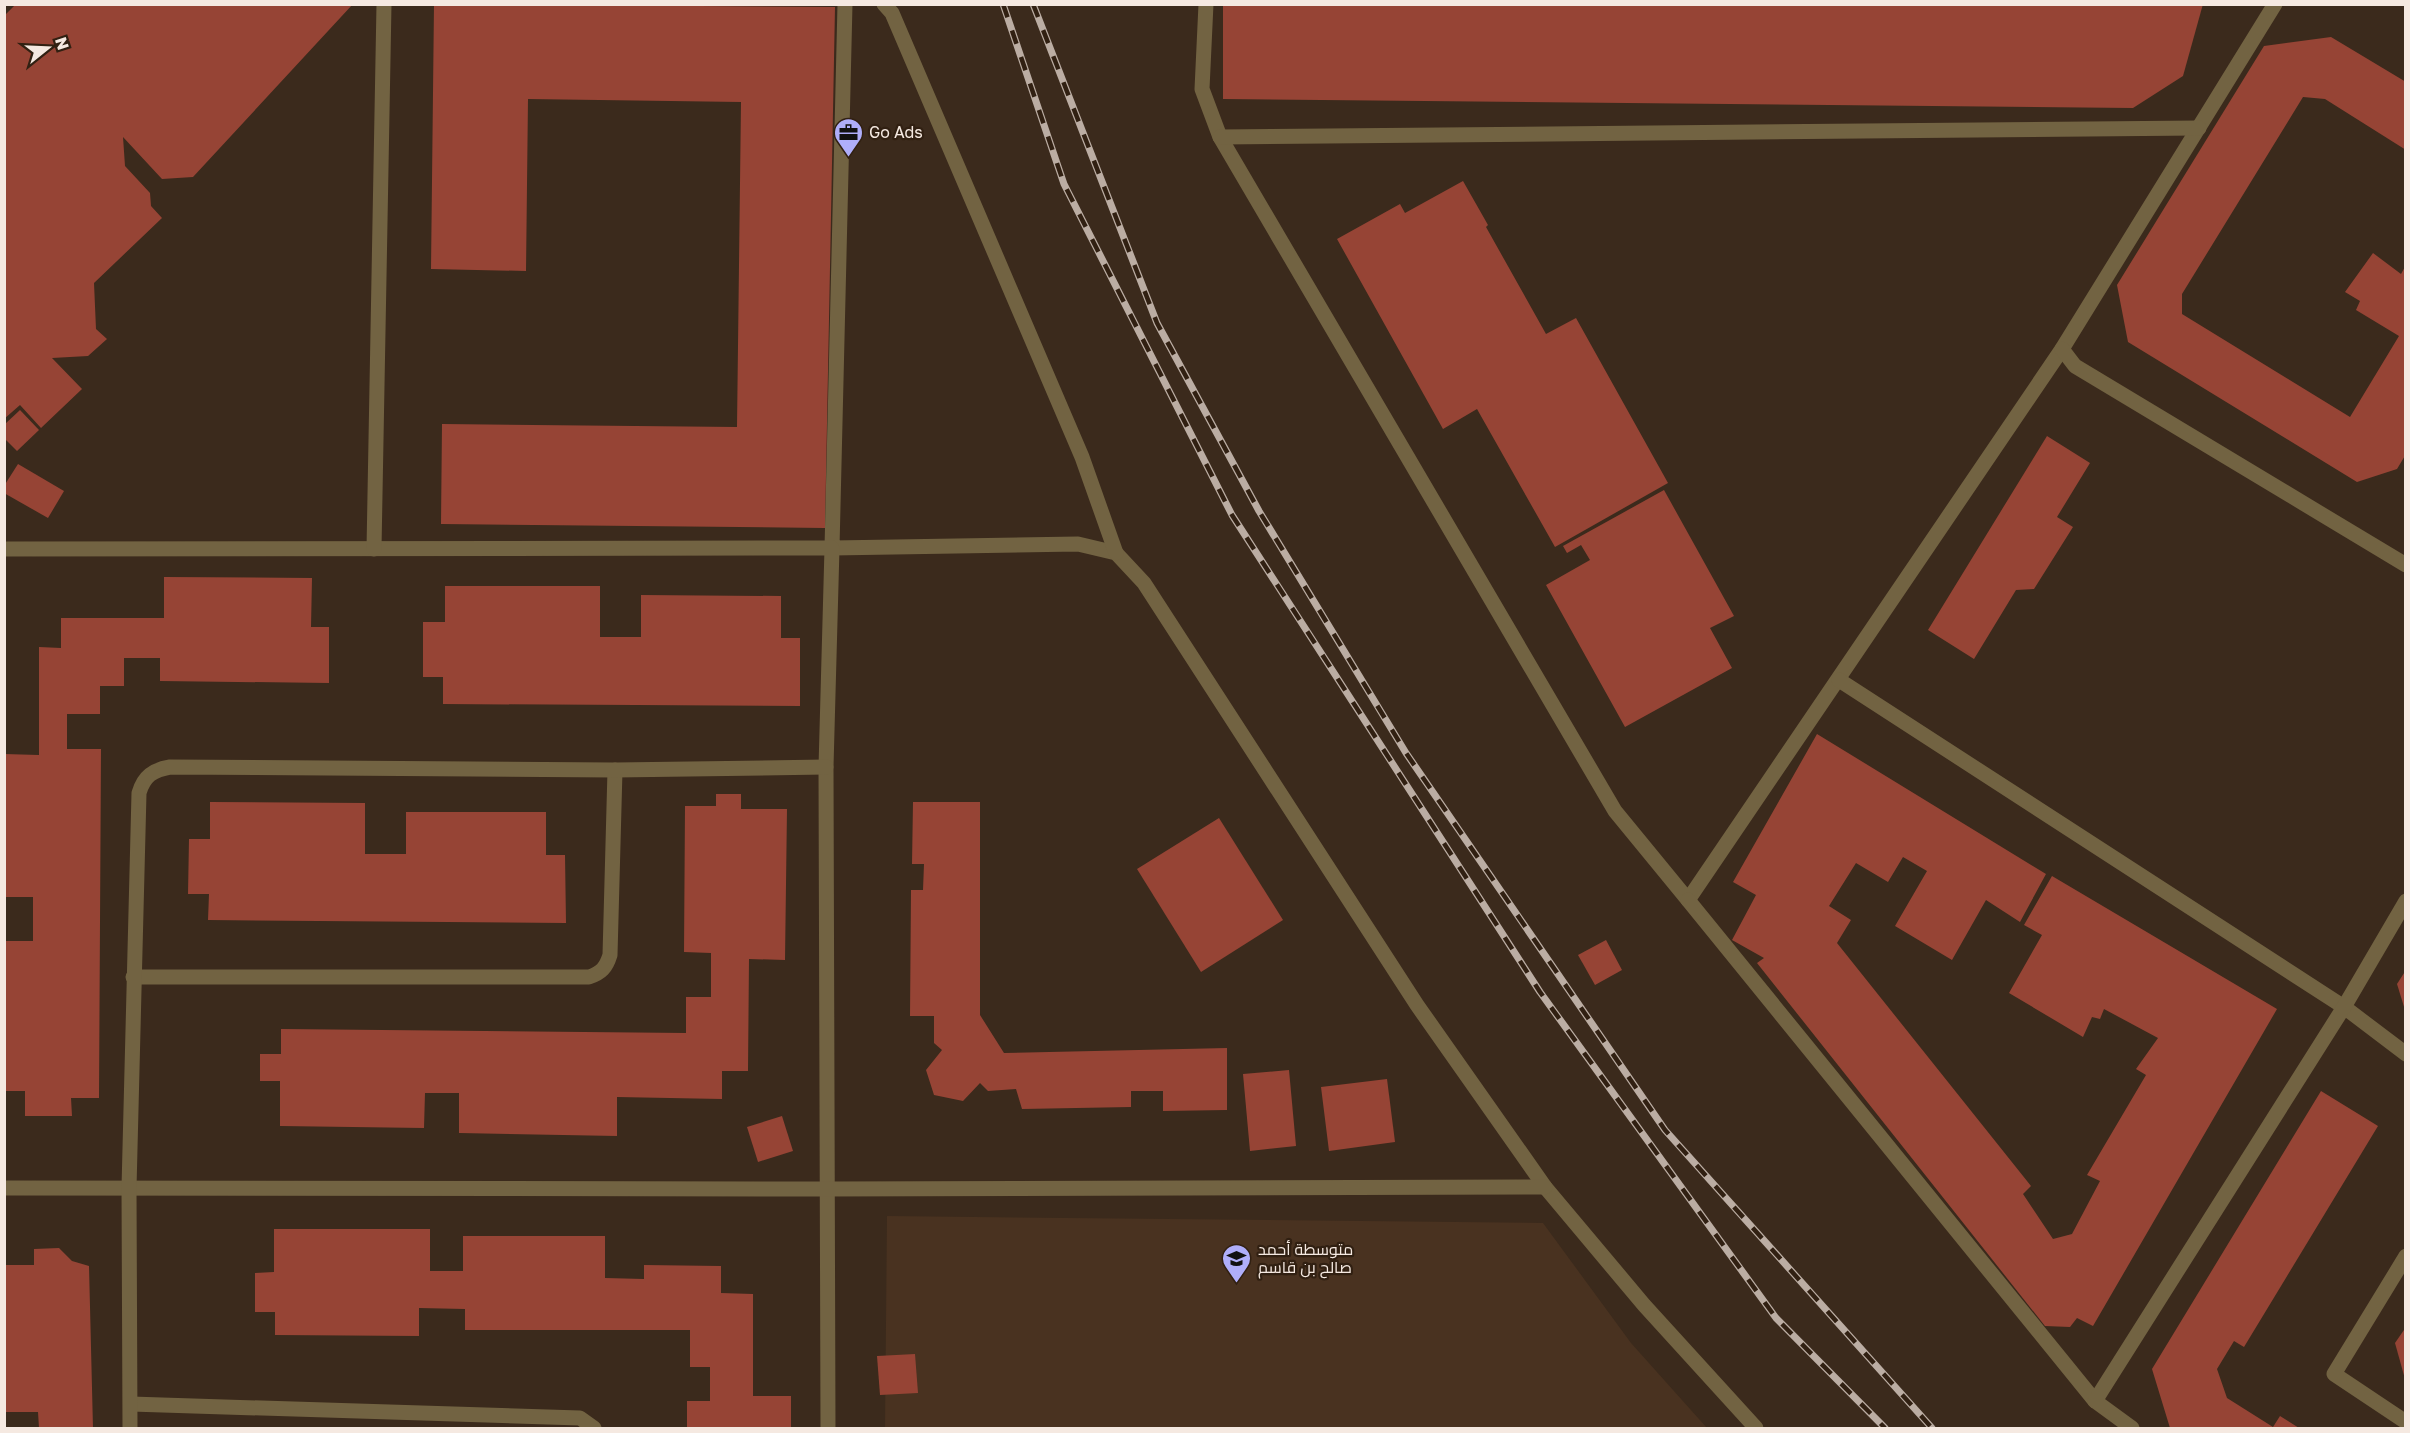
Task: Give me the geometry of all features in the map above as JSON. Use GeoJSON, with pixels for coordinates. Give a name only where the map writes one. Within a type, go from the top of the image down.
{"type":"FeatureCollection","features":[{"type":"Feature","properties":{"kind":"street"},"geometry":{"type":"LineString","coordinates":[[374,549],[384,4]]}},
{"type":"Feature","properties":{"kind":"street"},"geometry":{"type":"LineString","coordinates":[[828,1428],[826,767],[845,4]]}},
{"type":"Feature","properties":{"kind":"street"},"geometry":{"type":"LineString","coordinates":[[884,4],[892,13],[1082,457],[1116,553],[1144,583],[1417,1005],[1545,1187],[1644,1305],[1755,1428]]}},
{"type":"Feature","properties":{"kind":"street"},"geometry":{"type":"LineString","coordinates":[[1206,4],[1203,89],[1220,137],[1615,811],[2095,1401],[2132,1428]]}},
{"type":"Feature","properties":{"kind":"street"},"geometry":{"type":"LineString","coordinates":[[1688,900],[2062,349],[2275,4]]}},
{"type":"Feature","properties":{"kind":"street"},"geometry":{"type":"LineString","coordinates":[[1220,137],[2199,128]]}},
{"type":"Feature","properties":{"kind":"street"},"geometry":{"type":"LineString","coordinates":[[2062,349],[2075,366],[2406,565]]}},
{"type":"Feature","properties":{"kind":"street"},"geometry":{"type":"LineString","coordinates":[[4,549],[832,548],[1078,544],[1116,553]]}},
{"type":"Feature","properties":{"kind":"street"},"geometry":{"type":"LineString","coordinates":[[1839,680],[2344,1007],[2406,1054]]}},
{"type":"Feature","properties":{"kind":"street"},"geometry":{"type":"LineString","coordinates":[[130,1428],[129,1188],[133,977],[139,793],[142,783],[157,769],[182,767],[615,770],[826,767]]}},
{"type":"Feature","properties":{"kind":"street"},"geometry":{"type":"LineString","coordinates":[[133,977],[589,977],[595,975],[603,971],[610,955],[615,770]]}},
{"type":"Feature","properties":{"kind":"street"},"geometry":{"type":"LineString","coordinates":[[2095,1401],[2344,1007],[2406,901]]}},
{"type":"Feature","properties":{"kind":"street"},"geometry":{"type":"LineString","coordinates":[[4,1188],[1545,1187]]}},
{"type":"Feature","properties":{"kind":"street"},"geometry":{"type":"LineString","coordinates":[[2406,1256],[2334,1374],[2406,1422]]}},
{"type":"Feature","properties":{"kind":"street"},"geometry":{"type":"LineString","coordinates":[[131,1404],[580,1418],[594,1428]]}},
{"type":"Feature","properties":{"kind":"shaded area","name":"متوسطة أحمد صالح بن قاسم"},"geometry":{"type":"Polygon","coordinates":[[[887,1216],[1543,1223],[1631,1343],[1707,1428],[885,1428],[887,1216]]]}},
{"type":"Feature","properties":{"kind":"building"},"geometry":{"type":"Polygon","coordinates":[[[16,4],[353,4],[193,177],[162,179],[123,137],[125,166],[150,193],[151,206],[162,218],[94,283],[96,329],[107,339],[88,356],[52,358],[82,389],[41,428],[20,405],[4,419],[4,16],[16,4]]]}},
{"type":"Feature","properties":{"kind":"building"},"geometry":{"type":"Polygon","coordinates":[[[434,4],[835,7],[825,528],[441,524],[442,424],[737,427],[741,102],[528,99],[526,271],[431,269],[434,4]]]}},
{"type":"Feature","properties":{"kind":"building"},"geometry":{"type":"Polygon","coordinates":[[[1223,4],[2203,4],[2183,76],[2133,108],[1223,99],[1223,4]]]}},
{"type":"Feature","properties":{"kind":"building"},"geometry":{"type":"Polygon","coordinates":[[[2331,37],[2406,82],[2406,150],[2325,99],[2303,97],[2182,294],[2182,314],[2350,417],[2399,336],[2356,310],[2360,301],[2345,292],[2373,253],[2401,274],[2406,265],[2406,454],[2397,469],[2357,482],[2128,342],[2117,285],[2264,46],[2331,37]]]}},
{"type":"Feature","properties":{"kind":"building"},"geometry":{"type":"Polygon","coordinates":[[[1463,181],[1546,334],[1576,318],[1668,483],[1555,547],[1477,409],[1443,429],[1337,239],[1400,204],[1405,213],[1463,181]]]}},
{"type":"Feature","properties":{"kind":"building"},"geometry":{"type":"Polygon","coordinates":[[[20,410],[39,430],[17,451],[4,438],[4,425],[20,410]]]}},
{"type":"Feature","properties":{"kind":"building"},"geometry":{"type":"Polygon","coordinates":[[[2047,436],[2090,463],[2057,517],[2073,527],[2034,589],[2016,590],[1974,659],[1928,630],[2047,436]]]}},
{"type":"Feature","properties":{"kind":"building"},"geometry":{"type":"Polygon","coordinates":[[[18,464],[64,491],[48,518],[4,493],[4,486],[18,464]]]}},
{"type":"Feature","properties":{"kind":"building"},"geometry":{"type":"Polygon","coordinates":[[[1664,490],[1734,616],[1710,628],[1732,668],[1625,727],[1546,585],[1590,560],[1581,545],[1567,553],[1563,546],[1664,490]]]}},
{"type":"Feature","properties":{"kind":"building"},"geometry":{"type":"Polygon","coordinates":[[[164,577],[312,578],[311,627],[329,627],[329,683],[160,681],[160,658],[124,658],[124,686],[100,686],[100,714],[67,714],[67,749],[101,749],[99,1098],[71,1098],[72,1116],[25,1116],[25,1091],[4,1091],[4,941],[33,941],[33,897],[4,897],[4,754],[39,755],[39,647],[61,648],[61,618],[164,618],[164,577]]]}},
{"type":"Feature","properties":{"kind":"building"},"geometry":{"type":"Polygon","coordinates":[[[445,586],[600,586],[600,637],[641,637],[641,595],[781,596],[781,638],[800,638],[800,706],[443,704],[443,677],[423,677],[423,622],[445,622],[445,586]]]}},
{"type":"Feature","properties":{"kind":"building"},"geometry":{"type":"Polygon","coordinates":[[[1817,734],[2046,874],[2020,922],[1986,900],[1952,960],[1895,926],[1927,871],[1903,857],[1888,882],[1856,863],[1829,906],[1851,920],[1837,943],[2031,1186],[2023,1194],[2053,1239],[2072,1234],[2100,1181],[2087,1175],[2146,1075],[2136,1069],[2158,1038],[2104,1009],[2100,1019],[2092,1017],[2083,1037],[2009,993],[2042,935],[2024,925],[2052,876],[2277,1009],[2093,1326],[2077,1318],[2070,1327],[2045,1326],[1757,963],[1764,958],[1732,940],[1756,895],[1733,882],[1817,734]]]}},
{"type":"Feature","properties":{"kind":"building"},"geometry":{"type":"Polygon","coordinates":[[[716,794],[741,794],[741,809],[787,809],[785,960],[749,959],[748,1071],[722,1071],[722,1099],[617,1097],[617,1136],[459,1133],[459,1093],[425,1093],[424,1128],[280,1126],[280,1081],[260,1081],[260,1054],[281,1054],[281,1029],[686,1033],[686,997],[711,997],[711,953],[684,952],[685,806],[716,806],[716,794]]]}},
{"type":"Feature","properties":{"kind":"building"},"geometry":{"type":"Polygon","coordinates":[[[210,802],[365,803],[365,854],[406,854],[406,812],[546,812],[546,855],[565,855],[566,923],[208,920],[209,894],[188,894],[189,839],[210,839],[210,802]]]}},
{"type":"Feature","properties":{"kind":"building"},"geometry":{"type":"Polygon","coordinates":[[[913,802],[980,802],[980,1015],[1004,1053],[1227,1048],[1227,1110],[1163,1111],[1163,1091],[1131,1091],[1131,1107],[1022,1109],[1016,1089],[988,1091],[980,1083],[963,1101],[934,1095],[926,1070],[942,1050],[934,1043],[934,1016],[910,1016],[911,890],[923,890],[924,864],[912,864],[913,802]]]}},
{"type":"Feature","properties":{"kind":"building"},"geometry":{"type":"Polygon","coordinates":[[[1219,818],[1283,920],[1201,972],[1137,869],[1219,818]]]}},
{"type":"Feature","properties":{"kind":"building"},"geometry":{"type":"Polygon","coordinates":[[[1606,940],[1622,970],[1595,985],[1578,955],[1606,940]]]}},
{"type":"Feature","properties":{"kind":"building"},"geometry":{"type":"Polygon","coordinates":[[[2406,970],[2406,1010],[2405,1010],[2397,984],[2406,970]]]}},
{"type":"Feature","properties":{"kind":"building"},"geometry":{"type":"Polygon","coordinates":[[[1289,1070],[1296,1146],[1250,1151],[1243,1074],[1289,1070]]]}},
{"type":"Feature","properties":{"kind":"building"},"geometry":{"type":"Polygon","coordinates":[[[1387,1079],[1395,1142],[1329,1151],[1321,1087],[1387,1079]]]}},
{"type":"Feature","properties":{"kind":"building"},"geometry":{"type":"Polygon","coordinates":[[[2321,1091],[2378,1126],[2244,1347],[2234,1341],[2217,1369],[2227,1398],[2273,1427],[2280,1416],[2299,1428],[2170,1428],[2152,1369],[2321,1091]]]}},
{"type":"Feature","properties":{"kind":"building"},"geometry":{"type":"Polygon","coordinates":[[[782,1116],[793,1151],[758,1162],[747,1127],[782,1116]]]}},
{"type":"Feature","properties":{"kind":"building"},"geometry":{"type":"Polygon","coordinates":[[[274,1229],[430,1229],[430,1271],[463,1271],[463,1236],[605,1236],[605,1278],[644,1279],[644,1265],[721,1266],[721,1293],[753,1294],[753,1396],[791,1396],[791,1428],[687,1428],[687,1401],[710,1401],[710,1367],[690,1367],[690,1330],[465,1330],[465,1309],[419,1308],[419,1336],[275,1335],[275,1312],[255,1312],[255,1273],[274,1272],[274,1229]]]}},
{"type":"Feature","properties":{"kind":"building"},"geometry":{"type":"Polygon","coordinates":[[[59,1248],[72,1261],[89,1266],[93,1428],[39,1428],[38,1412],[4,1412],[4,1265],[34,1265],[34,1249],[59,1248]]]}},
{"type":"Feature","properties":{"kind":"building"},"geometry":{"type":"Polygon","coordinates":[[[2406,1327],[2406,1379],[2405,1379],[2395,1343],[2406,1327]]]}},
{"type":"Feature","properties":{"kind":"building"},"geometry":{"type":"Polygon","coordinates":[[[915,1354],[918,1393],[880,1395],[877,1356],[915,1354]]]}},
{"type":"Feature","properties":{"kind":"railway"},"geometry":{"type":"LineString","coordinates":[[1003,4],[1064,184],[1232,515],[1540,992],[1776,1318],[1885,1428]]}},
{"type":"Feature","properties":{"kind":"railway"},"geometry":{"type":"LineString","coordinates":[[1033,4],[1157,323],[1259,511],[1406,753],[1665,1130],[1932,1428]]}},
{"type":"Feature","properties":{"kind":"place","name":"Go Ads"},"geometry":{"type":"Point","coordinates":[848,158]}},
{"type":"Feature","properties":{"kind":"place","name":"متوسطة أحمد صالح بن قاسم"},"geometry":{"type":"Point","coordinates":[1237,1284]}}]}
